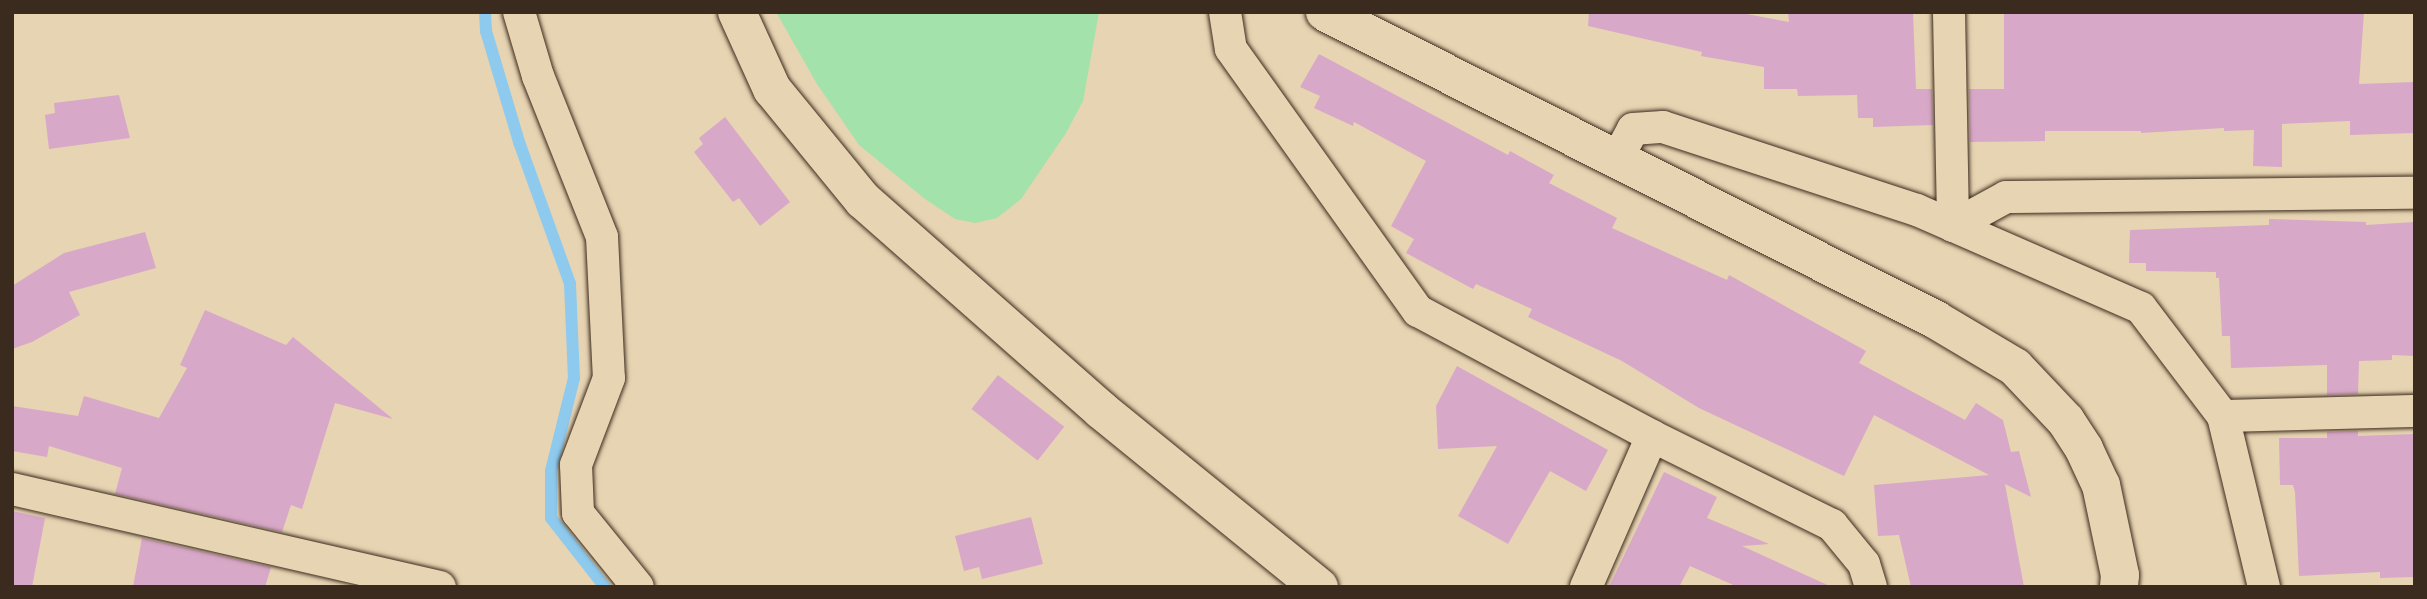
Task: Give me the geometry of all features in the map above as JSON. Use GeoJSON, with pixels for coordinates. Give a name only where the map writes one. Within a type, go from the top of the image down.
{"type":"FeatureCollection","features":[{"type":"Feature","properties":{"kind":"street"},"geometry":{"type":"LineString","coordinates":[[519,12],[538,76],[602,237],[609,378],[576,465],[578,513],[638,587]]}},
{"type":"Feature","properties":{"kind":"street"},"geometry":{"type":"LineString","coordinates":[[737,12],[772,89],[863,201],[1101,410],[1319,587]]}},
{"type":"Feature","properties":{"kind":"street"},"geometry":{"type":"LineString","coordinates":[[1225,12],[1231,49],[1418,311],[1651,436],[1832,526],[1864,564],[1871,587]]}},
{"type":"Feature","properties":{"kind":"street"},"geometry":{"type":"LineString","coordinates":[[1325,12],[1936,320],[2015,366],[2066,421],[2084,449],[2101,485],[2120,575],[2119,587]]}},
{"type":"Feature","properties":{"kind":"street"},"geometry":{"type":"LineString","coordinates":[[1949,12],[1953,226]]}},
{"type":"Feature","properties":{"kind":"street"},"geometry":{"type":"LineString","coordinates":[[1616,161],[1633,130],[1663,127],[1917,210],[2141,308],[2224,416],[2264,587]]}},
{"type":"Feature","properties":{"kind":"street"},"geometry":{"type":"LineString","coordinates":[[1953,226],[2006,197],[2415,193]]}},
{"type":"Feature","properties":{"kind":"street"},"geometry":{"type":"LineString","coordinates":[[2224,416],[2415,411]]}},
{"type":"Feature","properties":{"kind":"street"},"geometry":{"type":"LineString","coordinates":[[1586,587],[1651,436]]}},
{"type":"Feature","properties":{"kind":"street"},"geometry":{"type":"LineString","coordinates":[[12,489],[440,587]]}},
{"type":"Feature","properties":{"kind":"green space"},"geometry":{"type":"Polygon","coordinates":[[[776,12],[1099,12],[1083,101],[1066,133],[1021,199],[997,218],[975,223],[955,219],[925,199],[859,145],[817,84],[776,12]]]}},
{"type":"Feature","properties":{"kind":"building"},"geometry":{"type":"Polygon","coordinates":[[[1589,12],[1736,12],[1789,22],[1788,12],[1913,12],[1916,89],[1932,89],[1933,125],[1873,127],[1873,118],[1858,118],[1857,95],[1798,96],[1797,89],[1764,89],[1764,67],[1701,56],[1702,52],[1588,26],[1589,12]]]}},
{"type":"Feature","properties":{"kind":"building"},"geometry":{"type":"Polygon","coordinates":[[[2004,12],[2364,12],[2359,84],[2415,82],[2415,133],[2350,135],[2350,121],[2282,124],[2282,167],[2253,166],[2254,130],[2224,131],[2224,128],[2141,133],[2045,131],[2045,141],[1970,142],[1969,89],[2004,89],[2004,12]]]}},
{"type":"Feature","properties":{"kind":"building"},"geometry":{"type":"Polygon","coordinates":[[[1319,54],[1508,155],[1510,151],[1554,175],[1549,183],[1617,218],[1612,228],[1727,280],[1729,275],[1866,351],[1859,363],[1965,420],[1976,403],[2003,420],[2011,452],[2019,451],[2031,497],[2005,484],[2024,587],[1911,587],[1899,535],[1878,536],[1874,485],[1989,475],[1874,415],[1844,476],[1699,408],[1622,361],[1528,317],[1532,309],[1476,284],[1473,289],[1406,253],[1414,239],[1391,226],[1426,161],[1354,122],[1353,126],[1314,108],[1320,96],[1300,87],[1319,54]]]}},
{"type":"Feature","properties":{"kind":"building"},"geometry":{"type":"Polygon","coordinates":[[[119,95],[130,138],[49,149],[45,115],[55,113],[54,103],[119,95]]]}},
{"type":"Feature","properties":{"kind":"building"},"geometry":{"type":"Polygon","coordinates":[[[725,117],[790,202],[760,226],[739,198],[733,202],[694,152],[703,144],[699,138],[725,117]]]}},
{"type":"Feature","properties":{"kind":"building"},"geometry":{"type":"Polygon","coordinates":[[[2269,219],[2366,222],[2366,225],[2415,222],[2415,356],[2392,355],[2392,360],[2359,361],[2358,394],[2327,395],[2327,365],[2231,368],[2230,336],[2222,336],[2219,278],[2216,278],[2216,272],[2146,271],[2146,263],[2129,263],[2130,230],[2269,225],[2269,219]]]}},
{"type":"Feature","properties":{"kind":"building"},"geometry":{"type":"Polygon","coordinates":[[[145,232],[156,268],[69,292],[80,315],[32,342],[12,349],[12,286],[64,253],[145,232]]]}},
{"type":"Feature","properties":{"kind":"building"},"geometry":{"type":"Polygon","coordinates":[[[205,310],[286,345],[293,337],[393,419],[335,403],[302,509],[291,505],[282,532],[115,494],[122,468],[49,446],[47,457],[12,451],[12,406],[78,416],[84,396],[159,418],[187,368],[180,365],[205,310]]]}},
{"type":"Feature","properties":{"kind":"building"},"geometry":{"type":"Polygon","coordinates":[[[1457,366],[1608,450],[1586,491],[1550,471],[1508,544],[1458,516],[1497,446],[1438,449],[1436,406],[1457,366]]]}},
{"type":"Feature","properties":{"kind":"building"},"geometry":{"type":"Polygon","coordinates":[[[998,375],[1064,427],[1038,461],[972,409],[998,375]]]}},
{"type":"Feature","properties":{"kind":"building"},"geometry":{"type":"Polygon","coordinates":[[[2358,431],[2358,436],[2415,434],[2415,577],[2380,578],[2380,572],[2299,576],[2295,492],[2293,485],[2280,485],[2279,438],[2327,438],[2327,432],[2358,431]]]}},
{"type":"Feature","properties":{"kind":"building"},"geometry":{"type":"Polygon","coordinates":[[[1664,472],[1717,497],[1707,518],[1769,544],[1742,546],[1832,587],[1738,587],[1690,566],[1679,587],[1609,587],[1664,472]]]}},
{"type":"Feature","properties":{"kind":"building"},"geometry":{"type":"Polygon","coordinates":[[[12,511],[45,518],[32,587],[12,587],[12,511]]]}},
{"type":"Feature","properties":{"kind":"building"},"geometry":{"type":"Polygon","coordinates":[[[1031,517],[1043,564],[982,579],[979,567],[964,571],[955,536],[1031,517]]]}},
{"type":"Feature","properties":{"kind":"building"},"geometry":{"type":"Polygon","coordinates":[[[142,538],[271,567],[265,587],[133,587],[142,538]]]}},
{"type":"Feature","properties":{"kind":"waterway"},"geometry":{"type":"LineString","coordinates":[[485,12],[486,31],[519,142],[570,284],[574,378],[551,471],[551,518],[605,587]]}}]}
